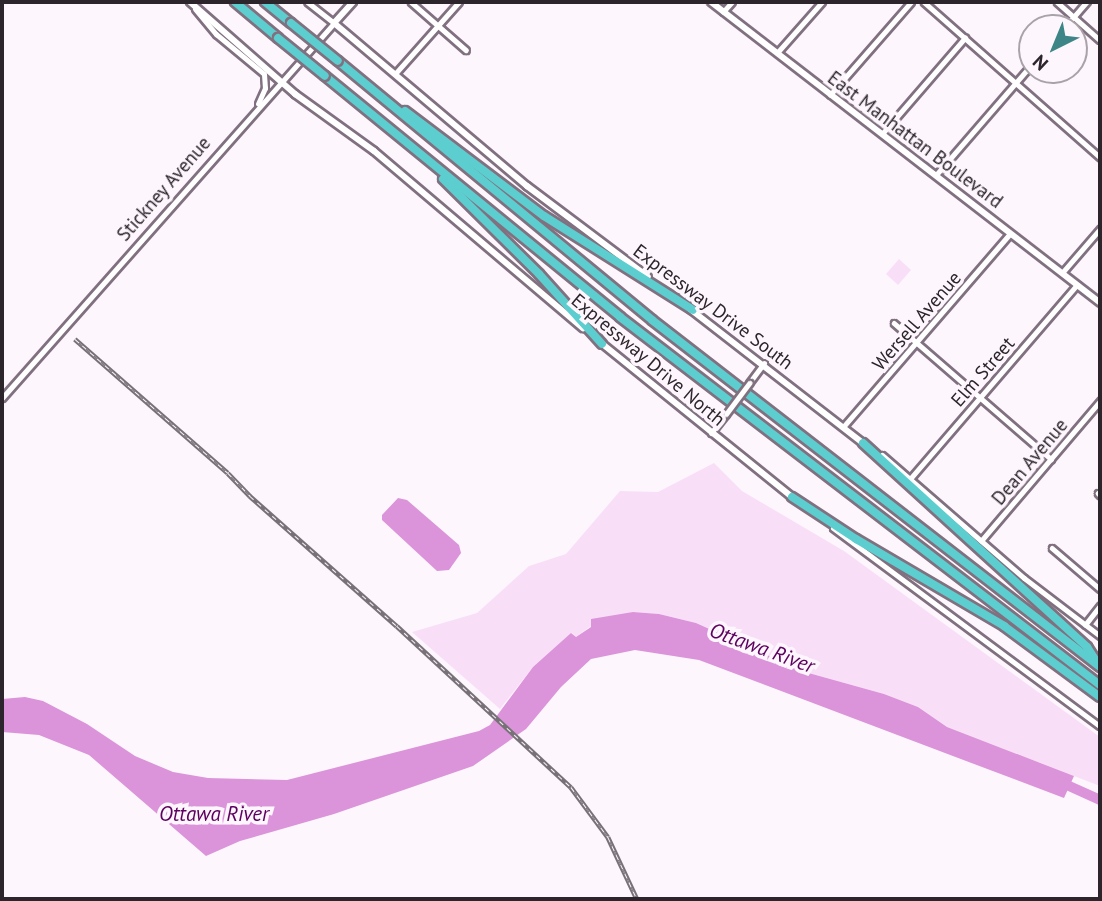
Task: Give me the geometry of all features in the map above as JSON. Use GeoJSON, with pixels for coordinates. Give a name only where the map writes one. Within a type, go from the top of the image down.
{"type":"FeatureCollection","features":[{"type":"Feature","properties":{"kind":"highway"},"geometry":{"type":"LineString","coordinates":[[235,2],[620,317],[1100,685]]}},
{"type":"Feature","properties":{"kind":"highway"},"geometry":{"type":"LineString","coordinates":[[265,2],[641,312],[1100,667]]}},
{"type":"Feature","properties":{"kind":"highway"},"geometry":{"type":"LineString","coordinates":[[338,61],[534,209],[693,310]]}},
{"type":"Feature","properties":{"kind":"highway"},"geometry":{"type":"LineString","coordinates":[[414,149],[539,274],[602,344]]}},
{"type":"Feature","properties":{"kind":"highway"},"geometry":{"type":"LineString","coordinates":[[863,443],[1087,647],[1100,667]]}},
{"type":"Feature","properties":{"kind":"highway"},"geometry":{"type":"LineString","coordinates":[[792,497],[856,539],[1004,625],[1100,697]]}},
{"type":"Feature","properties":{"kind":"main road","name":"Expressway Drive North"},"geometry":{"type":"LineString","coordinates":[[189,2],[281,81],[374,151],[602,344],[792,497]]}},
{"type":"Feature","properties":{"kind":"main road","name":"Stickney Avenue"},"geometry":{"type":"LineString","coordinates":[[334,23],[352,2]]}},
{"type":"Feature","properties":{"kind":"main road","name":"East Manhattan Boulevard"},"geometry":{"type":"LineString","coordinates":[[710,2],[1100,303]]}},
{"type":"Feature","properties":{"kind":"main road","name":"Expressway Drive South"},"geometry":{"type":"LineString","coordinates":[[334,23],[560,212],[764,363],[863,443]]}},
{"type":"Feature","properties":{"kind":"street"},"geometry":{"type":"LineString","coordinates":[[189,2],[216,34],[264,74],[265,88],[254,112]]}},
{"type":"Feature","properties":{"kind":"street","name":"Expressway Drive South"},"geometry":{"type":"LineString","coordinates":[[307,2],[334,23]]}},
{"type":"Feature","properties":{"kind":"street"},"geometry":{"type":"LineString","coordinates":[[411,2],[466,50]]}},
{"type":"Feature","properties":{"kind":"street"},"geometry":{"type":"LineString","coordinates":[[395,74],[459,2]]}},
{"type":"Feature","properties":{"kind":"street"},"geometry":{"type":"LineString","coordinates":[[723,12],[732,2]]}},
{"type":"Feature","properties":{"kind":"street"},"geometry":{"type":"LineString","coordinates":[[777,53],[822,2]]}},
{"type":"Feature","properties":{"kind":"street"},"geometry":{"type":"LineString","coordinates":[[830,95],[911,2]]}},
{"type":"Feature","properties":{"kind":"street"},"geometry":{"type":"LineString","coordinates":[[924,2],[1100,157]]}},
{"type":"Feature","properties":{"kind":"street"},"geometry":{"type":"LineString","coordinates":[[1057,2],[1071,14]]}},
{"type":"Feature","properties":{"kind":"street","name":"Stickney Avenue"},"geometry":{"type":"LineString","coordinates":[[2,398],[334,23]]}},
{"type":"Feature","properties":{"kind":"street"},"geometry":{"type":"LineString","coordinates":[[882,134],[965,38]]}},
{"type":"Feature","properties":{"kind":"street"},"geometry":{"type":"LineString","coordinates":[[936,175],[1018,81]]}},
{"type":"Feature","properties":{"kind":"street"},"geometry":{"type":"LineString","coordinates":[[1062,273],[1100,229]]}},
{"type":"Feature","properties":{"kind":"street","name":"Wersell Avenue"},"geometry":{"type":"LineString","coordinates":[[844,426],[1011,233]]}},
{"type":"Feature","properties":{"kind":"street","name":"Elm Street"},"geometry":{"type":"LineString","coordinates":[[910,479],[1077,285]]}},
{"type":"Feature","properties":{"kind":"street"},"geometry":{"type":"LineString","coordinates":[[894,323],[1051,459]]}},
{"type":"Feature","properties":{"kind":"street"},"geometry":{"type":"LineString","coordinates":[[711,433],[764,363]]}},
{"type":"Feature","properties":{"kind":"street","name":"Dean Avenue"},"geometry":{"type":"LineString","coordinates":[[981,541],[1100,401]]}},
{"type":"Feature","properties":{"kind":"street","name":"Expressway Drive South"},"geometry":{"type":"LineString","coordinates":[[863,443],[1100,636]]}},
{"type":"Feature","properties":{"kind":"street","name":"Expressway Drive North"},"geometry":{"type":"LineString","coordinates":[[792,497],[982,641],[1100,726]]}},
{"type":"Feature","properties":{"kind":"street"},"geometry":{"type":"LineString","coordinates":[[1052,548],[1100,589]]}},
{"type":"Feature","properties":{"kind":"street"},"geometry":{"type":"LineString","coordinates":[[1085,625],[1100,606]]}},
{"type":"Feature","properties":{"kind":"shaded area"},"geometry":{"type":"Polygon","coordinates":[[[899,259],[911,270],[898,285],[886,274],[899,259]]]}},
{"type":"Feature","properties":{"kind":"shaded area"},"geometry":{"type":"Polygon","coordinates":[[[714,463],[742,491],[844,551],[1100,737],[1100,786],[947,727],[918,707],[884,694],[805,672],[696,623],[659,614],[633,612],[591,626],[576,637],[572,633],[533,667],[500,709],[412,632],[477,613],[529,566],[566,554],[620,491],[658,492],[714,463]]]}},
{"type":"Feature","properties":{"kind":"water"},"geometry":{"type":"Polygon","coordinates":[[[398,498],[407,500],[459,545],[461,553],[449,570],[437,571],[382,520],[382,515],[398,498]]]}},
{"type":"Feature","properties":{"kind":"water"},"geometry":{"type":"Polygon","coordinates":[[[633,612],[659,614],[696,623],[805,672],[884,694],[918,707],[947,727],[1074,776],[1064,798],[699,660],[635,650],[591,659],[561,687],[526,729],[473,766],[334,814],[240,841],[206,856],[89,755],[39,735],[2,732],[2,699],[25,697],[43,701],[87,724],[135,756],[173,772],[208,778],[287,780],[479,731],[490,725],[533,667],[571,633],[576,637],[591,627],[591,619],[633,612]]]}},
{"type":"Feature","properties":{"kind":"waterway","name":"Ottawa River"},"geometry":{"type":"LineString","coordinates":[[1058,781],[1100,800]]}},
{"type":"Feature","properties":{"kind":"railway"},"geometry":{"type":"LineString","coordinates":[[75,339],[228,473],[250,496],[397,626],[571,787],[608,837],[637,899]]}}]}
